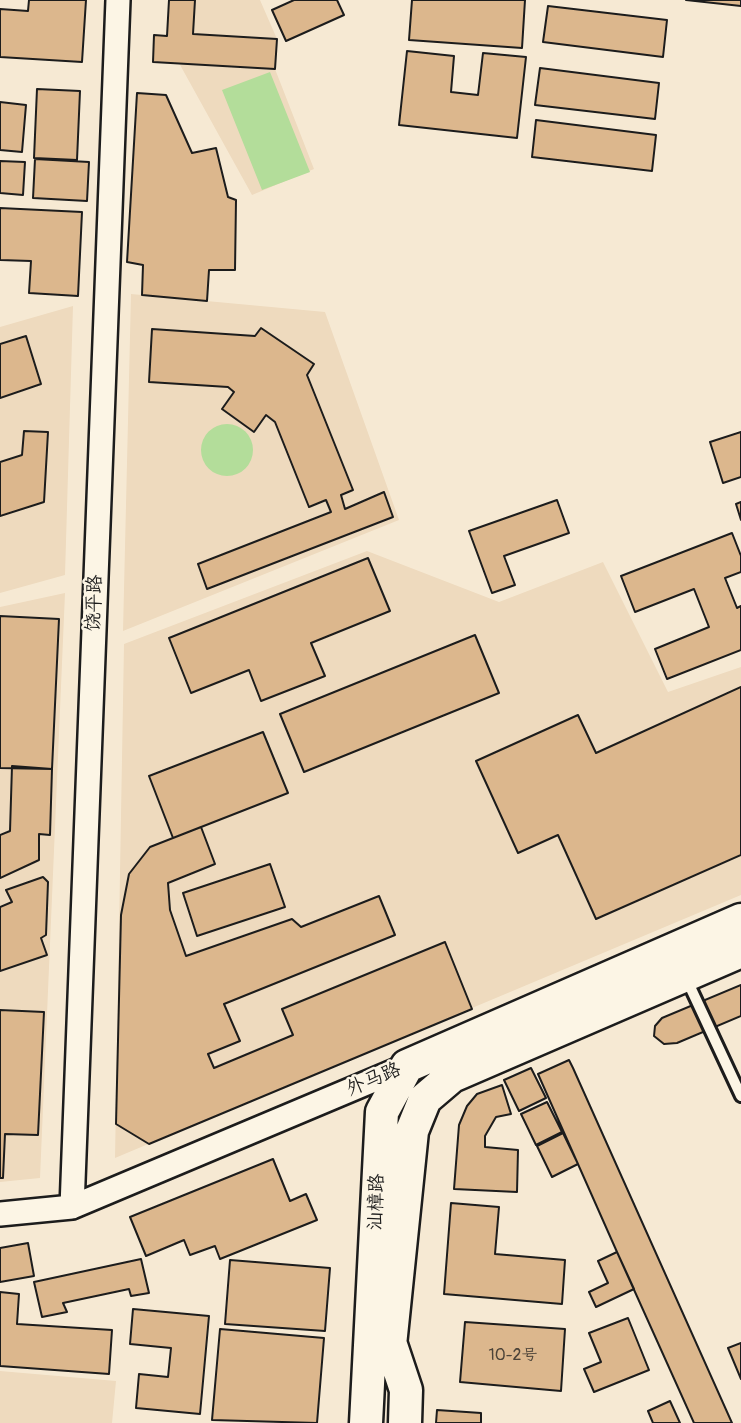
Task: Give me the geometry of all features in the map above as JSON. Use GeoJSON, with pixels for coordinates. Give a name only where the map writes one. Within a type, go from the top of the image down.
{"type":"FeatureCollection","features":[{"type":"Feature","properties":{"kind":"street","name":"饶平路"},"geometry":{"type":"LineString","coordinates":[[72,1207],[118,0]]}},
{"type":"Feature","properties":{"kind":"street","name":"外马路"},"geometry":{"type":"LineString","coordinates":[[453,1076],[679,963],[741,920]]}},
{"type":"Feature","properties":{"kind":"street","name":"外马路"},"geometry":{"type":"LineString","coordinates":[[0,1214],[72,1207],[407,1066],[679,963],[741,951]]}},
{"type":"Feature","properties":{"kind":"street","name":"汕樟路"},"geometry":{"type":"LineString","coordinates":[[382,1423],[377,1384],[380,1343],[382,1112],[407,1066]]}},
{"type":"Feature","properties":{"kind":"street","name":"汕樟路"},"geometry":{"type":"LineString","coordinates":[[347,1423],[350,1383],[380,1343],[412,1131],[425,1099],[453,1076]]}},
{"type":"Feature","properties":{"kind":"street","name":"汕樟路"},"geometry":{"type":"LineString","coordinates":[[380,1343],[407,1390],[405,1423]]}},
{"type":"Feature","properties":{"kind":"street","name":"汕樟路"},"geometry":{"type":"LineString","coordinates":[[366,1423],[377,1384]]}},
{"type":"Feature","properties":{"kind":"lane"},"geometry":{"type":"LineString","coordinates":[[679,963],[741,1096]]}},
{"type":"Feature","properties":{"kind":"shaded area"},"geometry":{"type":"Polygon","coordinates":[[[169,0],[260,0],[277,39],[275,69],[314,169],[252,195],[179,63],[153,62],[154,35],[167,36],[169,0]]]}},
{"type":"Feature","properties":{"kind":"shaded area"},"geometry":{"type":"Polygon","coordinates":[[[131,294],[325,312],[399,520],[123,631],[131,294]]]}},
{"type":"Feature","properties":{"kind":"shaded area"},"geometry":{"type":"Polygon","coordinates":[[[73,306],[65,575],[0,593],[0,327],[73,306]]]}},
{"type":"Feature","properties":{"kind":"shaded area"},"geometry":{"type":"Polygon","coordinates":[[[367,551],[499,602],[603,562],[668,692],[741,667],[741,895],[115,1158],[124,644],[367,551]]]}},
{"type":"Feature","properties":{"kind":"shaded area"},"geometry":{"type":"Polygon","coordinates":[[[65,593],[40,1178],[0,1182],[0,607],[65,593]]]}},
{"type":"Feature","properties":{"kind":"shaded area"},"geometry":{"type":"Polygon","coordinates":[[[0,1371],[116,1381],[112,1423],[0,1423],[0,1371]]]}},
{"type":"Feature","properties":{"kind":"green space"},"geometry":{"type":"Polygon","coordinates":[[[270,72],[310,172],[262,190],[222,90],[270,72]]]}},
{"type":"Feature","properties":{"kind":"green space"},"geometry":{"type":"Polygon","coordinates":[[[227,424],[237,426],[245,432],[251,440],[251,460],[245,468],[237,474],[227,476],[217,474],[209,468],[203,460],[201,450],[203,440],[209,432],[217,426],[227,424]]]}},
{"type":"Feature","properties":{"kind":"building"},"geometry":{"type":"Polygon","coordinates":[[[29,0],[86,0],[82,62],[0,57],[0,9],[28,11],[29,0]]]}},
{"type":"Feature","properties":{"kind":"building"},"geometry":{"type":"Polygon","coordinates":[[[169,0],[195,0],[193,34],[277,39],[275,69],[153,62],[154,35],[167,36],[169,0]]]}},
{"type":"Feature","properties":{"kind":"building"},"geometry":{"type":"Polygon","coordinates":[[[294,0],[337,0],[344,15],[286,41],[272,10],[294,0]]]}},
{"type":"Feature","properties":{"kind":"building"},"geometry":{"type":"Polygon","coordinates":[[[412,0],[525,0],[522,48],[409,40],[412,0]]]}},
{"type":"Feature","properties":{"kind":"building"},"geometry":{"type":"Polygon","coordinates":[[[686,0],[741,0],[741,6],[686,0]]]}},
{"type":"Feature","properties":{"kind":"building"},"geometry":{"type":"Polygon","coordinates":[[[548,6],[667,20],[663,57],[543,42],[548,6]]]}},
{"type":"Feature","properties":{"kind":"building"},"geometry":{"type":"Polygon","coordinates":[[[407,51],[454,56],[451,92],[478,95],[483,53],[526,57],[517,138],[399,125],[407,51]]]}},
{"type":"Feature","properties":{"kind":"building"},"geometry":{"type":"Polygon","coordinates":[[[540,68],[659,83],[655,119],[535,105],[540,68]]]}},
{"type":"Feature","properties":{"kind":"building"},"geometry":{"type":"Polygon","coordinates":[[[37,89],[80,91],[77,160],[34,158],[37,89]]]}},
{"type":"Feature","properties":{"kind":"building"},"geometry":{"type":"Polygon","coordinates":[[[137,93],[166,95],[192,153],[216,148],[228,197],[236,200],[235,270],[209,270],[207,301],[142,295],[143,265],[127,262],[137,93]]]}},
{"type":"Feature","properties":{"kind":"building"},"geometry":{"type":"Polygon","coordinates":[[[0,102],[26,105],[22,152],[0,150],[0,102]]]}},
{"type":"Feature","properties":{"kind":"building"},"geometry":{"type":"Polygon","coordinates":[[[536,120],[656,135],[652,171],[532,157],[536,120]]]}},
{"type":"Feature","properties":{"kind":"building"},"geometry":{"type":"Polygon","coordinates":[[[35,159],[89,162],[87,201],[33,198],[35,159]]]}},
{"type":"Feature","properties":{"kind":"building"},"geometry":{"type":"Polygon","coordinates":[[[0,161],[25,162],[23,195],[0,193],[0,161]]]}},
{"type":"Feature","properties":{"kind":"building"},"geometry":{"type":"Polygon","coordinates":[[[0,208],[82,212],[78,296],[29,293],[31,261],[0,260],[0,208]]]}},
{"type":"Feature","properties":{"kind":"building"},"geometry":{"type":"Polygon","coordinates":[[[261,328],[314,364],[307,375],[353,490],[341,495],[345,509],[384,492],[393,517],[207,589],[198,564],[331,512],[326,500],[309,507],[275,422],[266,415],[254,432],[222,409],[234,392],[228,387],[149,382],[152,329],[255,336],[261,328]]]}},
{"type":"Feature","properties":{"kind":"building"},"geometry":{"type":"Polygon","coordinates":[[[26,336],[41,384],[0,398],[0,344],[26,336]]]}},
{"type":"Feature","properties":{"kind":"building"},"geometry":{"type":"Polygon","coordinates":[[[24,431],[48,432],[44,502],[0,516],[0,462],[22,455],[24,431]]]}},
{"type":"Feature","properties":{"kind":"building"},"geometry":{"type":"Polygon","coordinates":[[[741,432],[741,477],[723,483],[710,442],[741,432]]]}},
{"type":"Feature","properties":{"kind":"building"},"geometry":{"type":"Polygon","coordinates":[[[557,500],[569,533],[504,556],[515,585],[492,593],[469,531],[557,500]]]}},
{"type":"Feature","properties":{"kind":"building"},"geometry":{"type":"Polygon","coordinates":[[[741,502],[741,520],[736,504],[741,502]]]}},
{"type":"Feature","properties":{"kind":"building"},"geometry":{"type":"Polygon","coordinates":[[[732,533],[741,556],[741,572],[725,578],[737,608],[741,606],[741,650],[667,679],[655,649],[709,627],[694,589],[635,612],[621,576],[732,533]]]}},
{"type":"Feature","properties":{"kind":"building"},"geometry":{"type":"Polygon","coordinates":[[[368,558],[390,611],[311,643],[325,676],[261,701],[249,670],[191,693],[169,638],[368,558]]]}},
{"type":"Feature","properties":{"kind":"building"},"geometry":{"type":"Polygon","coordinates":[[[0,616],[59,619],[52,769],[0,768],[0,616]]]}},
{"type":"Feature","properties":{"kind":"building"},"geometry":{"type":"Polygon","coordinates":[[[475,635],[499,693],[304,772],[280,714],[475,635]]]}},
{"type":"Feature","properties":{"kind":"building"},"geometry":{"type":"Polygon","coordinates":[[[741,687],[741,855],[596,919],[558,835],[518,853],[476,761],[578,715],[596,753],[741,687]]]}},
{"type":"Feature","properties":{"kind":"building"},"geometry":{"type":"Polygon","coordinates":[[[263,732],[288,793],[173,838],[149,776],[263,732]]]}},
{"type":"Feature","properties":{"kind":"building"},"geometry":{"type":"Polygon","coordinates":[[[12,766],[52,769],[50,835],[39,834],[39,860],[0,878],[0,835],[10,831],[12,766]]]}},
{"type":"Feature","properties":{"kind":"building"},"geometry":{"type":"Polygon","coordinates":[[[201,827],[215,864],[168,883],[170,910],[186,956],[292,919],[301,927],[379,896],[395,935],[224,1004],[240,1041],[208,1054],[214,1068],[293,1035],[282,1009],[445,942],[472,1009],[149,1144],[116,1124],[121,915],[129,874],[150,847],[201,827]]]}},
{"type":"Feature","properties":{"kind":"building"},"geometry":{"type":"Polygon","coordinates":[[[270,864],[285,907],[197,936],[183,893],[270,864]]]}},
{"type":"Feature","properties":{"kind":"building"},"geometry":{"type":"Polygon","coordinates":[[[43,877],[48,882],[46,935],[41,938],[47,955],[0,971],[0,907],[12,902],[6,890],[43,877]]]}},
{"type":"Feature","properties":{"kind":"building"},"geometry":{"type":"Polygon","coordinates":[[[741,985],[741,1016],[677,1043],[664,1044],[654,1036],[655,1026],[662,1018],[741,985]]]}},
{"type":"Feature","properties":{"kind":"building"},"geometry":{"type":"Polygon","coordinates":[[[0,1010],[44,1012],[38,1135],[5,1134],[3,1178],[0,1178],[0,1010]]]}},
{"type":"Feature","properties":{"kind":"building"},"geometry":{"type":"Polygon","coordinates":[[[569,1060],[732,1423],[694,1423],[617,1252],[538,1074],[569,1060]]]}},
{"type":"Feature","properties":{"kind":"building"},"geometry":{"type":"Polygon","coordinates":[[[531,1068],[546,1098],[519,1111],[504,1080],[531,1068]]]}},
{"type":"Feature","properties":{"kind":"building"},"geometry":{"type":"Polygon","coordinates":[[[502,1085],[511,1114],[496,1117],[485,1136],[485,1147],[518,1150],[517,1192],[454,1189],[459,1125],[467,1106],[477,1094],[502,1085]]]}},
{"type":"Feature","properties":{"kind":"building"},"geometry":{"type":"Polygon","coordinates":[[[547,1102],[562,1132],[536,1145],[521,1114],[547,1102]]]}},
{"type":"Feature","properties":{"kind":"building"},"geometry":{"type":"Polygon","coordinates":[[[563,1133],[578,1164],[552,1177],[537,1146],[563,1133]]]}},
{"type":"Feature","properties":{"kind":"building"},"geometry":{"type":"Polygon","coordinates":[[[273,1159],[290,1201],[306,1194],[317,1220],[220,1259],[215,1246],[190,1255],[184,1240],[146,1256],[130,1217],[273,1159]]]}},
{"type":"Feature","properties":{"kind":"building"},"geometry":{"type":"Polygon","coordinates":[[[451,1203],[499,1207],[495,1254],[565,1260],[562,1304],[444,1294],[451,1203]]]}},
{"type":"Feature","properties":{"kind":"building"},"geometry":{"type":"Polygon","coordinates":[[[28,1243],[34,1276],[0,1282],[0,1248],[28,1243]]]}},
{"type":"Feature","properties":{"kind":"building"},"geometry":{"type":"Polygon","coordinates":[[[617,1252],[634,1289],[596,1307],[589,1292],[608,1283],[598,1261],[617,1252]]]}},
{"type":"Feature","properties":{"kind":"building"},"geometry":{"type":"Polygon","coordinates":[[[141,1259],[149,1293],[131,1296],[129,1289],[63,1303],[67,1312],[42,1317],[34,1282],[141,1259]]]}},
{"type":"Feature","properties":{"kind":"building"},"geometry":{"type":"Polygon","coordinates":[[[230,1260],[330,1268],[325,1331],[225,1324],[230,1260]]]}},
{"type":"Feature","properties":{"kind":"building"},"geometry":{"type":"Polygon","coordinates":[[[0,1292],[19,1294],[17,1324],[112,1330],[109,1374],[0,1366],[0,1292]]]}},
{"type":"Feature","properties":{"kind":"building"},"geometry":{"type":"Polygon","coordinates":[[[133,1309],[209,1316],[200,1414],[136,1408],[139,1374],[168,1377],[171,1348],[130,1344],[133,1309]]]}},
{"type":"Feature","properties":{"kind":"building"},"geometry":{"type":"Polygon","coordinates":[[[628,1318],[649,1370],[594,1392],[584,1369],[601,1362],[589,1333],[628,1318]]]}},
{"type":"Feature","properties":{"kind":"building"},"geometry":{"type":"Polygon","coordinates":[[[465,1322],[565,1329],[561,1391],[460,1382],[465,1322]]]}},
{"type":"Feature","properties":{"kind":"building"},"geometry":{"type":"Polygon","coordinates":[[[220,1329],[324,1338],[317,1423],[212,1420],[220,1329]]]}},
{"type":"Feature","properties":{"kind":"building"},"geometry":{"type":"Polygon","coordinates":[[[741,1343],[741,1379],[728,1348],[741,1343]]]}},
{"type":"Feature","properties":{"kind":"building"},"geometry":{"type":"Polygon","coordinates":[[[670,1401],[680,1423],[653,1423],[648,1411],[670,1401]]]}},
{"type":"Feature","properties":{"kind":"building"},"geometry":{"type":"Polygon","coordinates":[[[437,1410],[481,1413],[481,1423],[436,1423],[437,1410]]]}}]}
